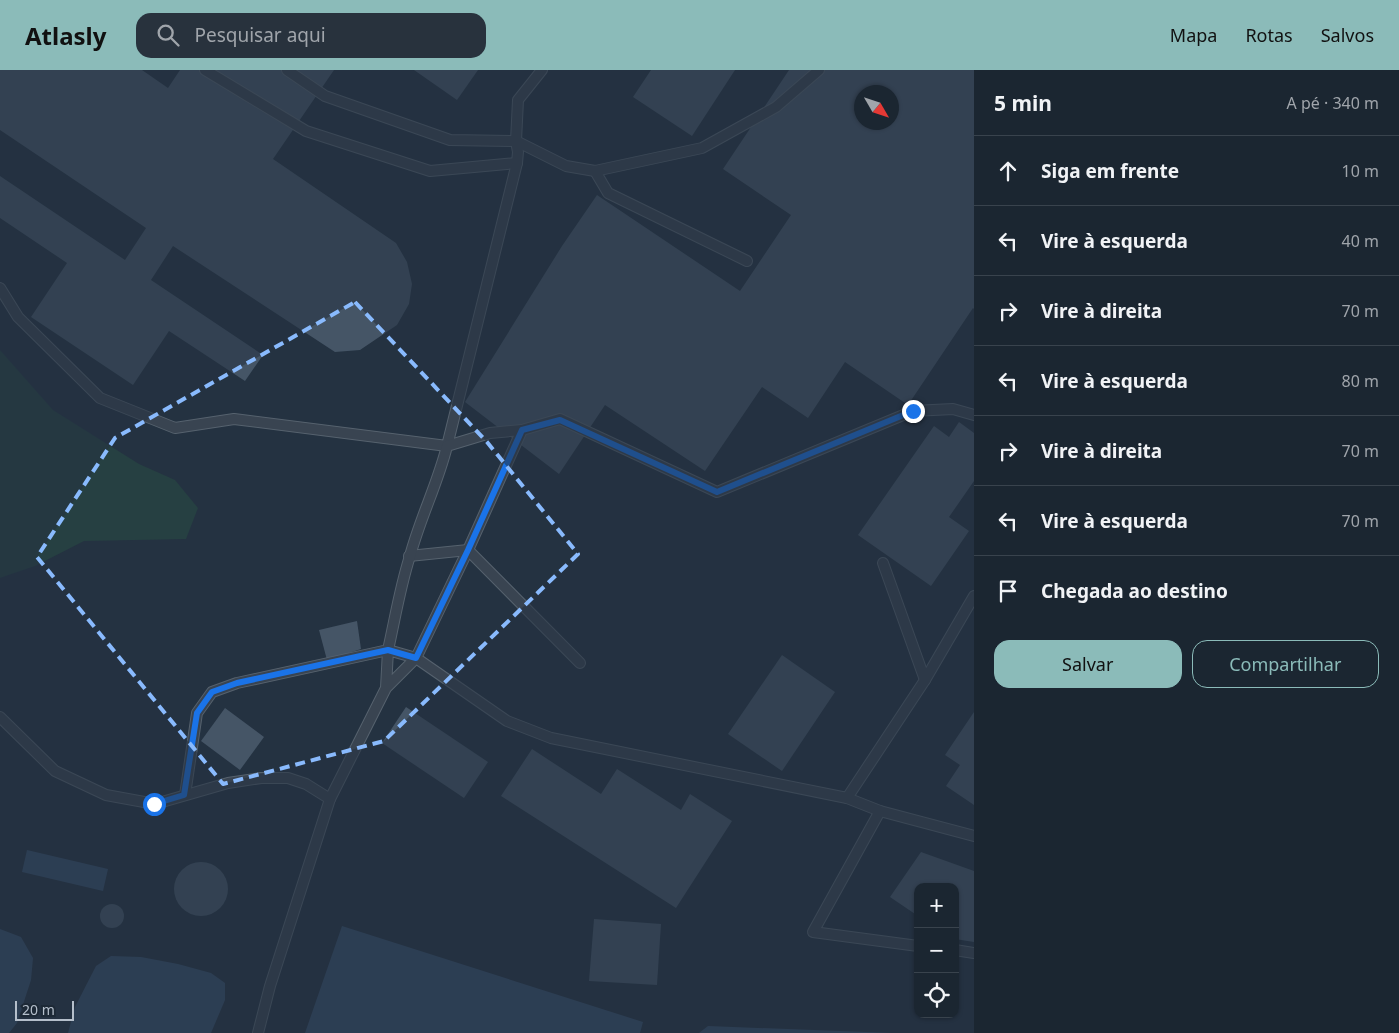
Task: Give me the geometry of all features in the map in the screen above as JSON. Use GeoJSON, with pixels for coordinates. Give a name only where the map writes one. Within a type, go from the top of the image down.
{"type":"FeatureCollection","features":[{"type":"Feature","properties":{"kind":"lane"},"geometry":{"type":"LineString","coordinates":[[204,70],[306,131],[430,171],[517,163]]}},
{"type":"Feature","properties":{"kind":"lane"},"geometry":{"type":"LineString","coordinates":[[287,70],[325,96],[450,140],[516,141],[566,166],[595,171],[702,148],[776,107],[819,70]]}},
{"type":"Feature","properties":{"kind":"lane"},"geometry":{"type":"LineString","coordinates":[[386,688],[388,650],[409,556],[440,473],[517,163],[518,100],[542,70]]}},
{"type":"Feature","properties":{"kind":"lane"},"geometry":{"type":"LineString","coordinates":[[595,171],[608,193],[747,261]]}},
{"type":"Feature","properties":{"kind":"lane"},"geometry":{"type":"LineString","coordinates":[[0,288],[18,317],[100,398],[175,428],[234,419],[447,446],[490,432],[522,430],[560,420],[717,492],[913,411],[953,409],[974,415]]}},
{"type":"Feature","properties":{"kind":"lane"},"geometry":{"type":"LineString","coordinates":[[258,1033],[270,986],[330,800],[386,688],[416,658],[468,550],[522,430]]}},
{"type":"Feature","properties":{"kind":"lane"},"geometry":{"type":"LineString","coordinates":[[409,556],[468,550]]}},
{"type":"Feature","properties":{"kind":"lane"},"geometry":{"type":"LineString","coordinates":[[468,550],[580,663]]}},
{"type":"Feature","properties":{"kind":"lane"},"geometry":{"type":"LineString","coordinates":[[883,563],[925,680]]}},
{"type":"Feature","properties":{"kind":"lane"},"geometry":{"type":"LineString","coordinates":[[847,798],[925,680],[974,596]]}},
{"type":"Feature","properties":{"kind":"lane"},"geometry":{"type":"LineString","coordinates":[[184,795],[197,713],[212,692],[237,683],[388,650],[416,658],[507,721],[551,738],[847,798],[880,811],[974,836]]}},
{"type":"Feature","properties":{"kind":"lane"},"geometry":{"type":"LineString","coordinates":[[0,717],[55,771],[106,795],[154,804],[228,783],[261,778],[288,778],[306,784],[330,800]]}},
{"type":"Feature","properties":{"kind":"lane"},"geometry":{"type":"LineString","coordinates":[[880,811],[813,932],[914,945]]}},
{"type":"Feature","properties":{"kind":"lane"},"geometry":{"type":"LineString","coordinates":[[959,951],[974,953]]}},
{"type":"Feature","properties":{"kind":"highlighted area"},"geometry":{"type":"Polygon","coordinates":[[[355,302],[487,442],[578,554],[384,741],[223,784],[37,557],[115,438],[355,302]]]}},
{"type":"Feature","properties":{"kind":"green space"},"geometry":{"type":"Polygon","coordinates":[[[0,350],[53,410],[139,464],[175,480],[198,508],[186,539],[84,541],[35,566],[0,578],[0,350]]]}},
{"type":"Feature","properties":{"kind":"water"},"geometry":{"type":"Polygon","coordinates":[[[27,850],[108,869],[103,891],[22,872],[27,850]]]}},
{"type":"Feature","properties":{"kind":"water"},"geometry":{"type":"Polygon","coordinates":[[[342,926],[643,1022],[640,1033],[305,1033],[342,926]]]}},
{"type":"Feature","properties":{"kind":"water"},"geometry":{"type":"Polygon","coordinates":[[[0,929],[21,937],[33,958],[31,980],[17,1023],[9,1033],[0,1033],[0,929]]]}},
{"type":"Feature","properties":{"kind":"water"},"geometry":{"type":"Polygon","coordinates":[[[111,956],[141,957],[178,964],[211,973],[225,983],[225,1000],[211,1033],[68,1033],[75,1007],[96,966],[111,956]]]}},
{"type":"Feature","properties":{"kind":"water"},"geometry":{"type":"Polygon","coordinates":[[[708,1026],[892,1033],[699,1033],[708,1026]]]}},
{"type":"Feature","properties":{"kind":"building"},"geometry":{"type":"Polygon","coordinates":[[[0,70],[142,70],[168,88],[180,70],[334,70],[273,159],[396,243],[407,262],[412,284],[409,304],[397,325],[360,350],[335,352],[173,246],[151,280],[263,355],[245,381],[169,331],[133,385],[31,317],[67,263],[0,218],[0,176],[125,260],[146,228],[0,130],[0,70]]]}},
{"type":"Feature","properties":{"kind":"building"},"geometry":{"type":"Polygon","coordinates":[[[414,70],[478,70],[457,100],[414,70]]]}},
{"type":"Feature","properties":{"kind":"building"},"geometry":{"type":"Polygon","coordinates":[[[651,70],[735,70],[692,136],[633,97],[651,70]]]}},
{"type":"Feature","properties":{"kind":"building"},"geometry":{"type":"Polygon","coordinates":[[[789,70],[974,70],[974,309],[908,405],[845,362],[808,418],[762,387],[705,471],[605,405],[559,474],[465,402],[562,246],[597,195],[740,291],[791,215],[723,169],[789,70]]]}},
{"type":"Feature","properties":{"kind":"building"},"geometry":{"type":"Polygon","coordinates":[[[959,422],[974,433],[974,481],[949,517],[969,531],[931,586],[858,535],[934,426],[949,437],[959,422]]]}},
{"type":"Feature","properties":{"kind":"building"},"geometry":{"type":"Polygon","coordinates":[[[357,621],[361,649],[327,660],[319,630],[357,621]]]}},
{"type":"Feature","properties":{"kind":"building"},"geometry":{"type":"Polygon","coordinates":[[[782,655],[835,692],[782,771],[728,734],[782,655]]]}},
{"type":"Feature","properties":{"kind":"building"},"geometry":{"type":"Polygon","coordinates":[[[406,707],[488,762],[464,798],[382,743],[406,707]]]}},
{"type":"Feature","properties":{"kind":"building"},"geometry":{"type":"Polygon","coordinates":[[[225,708],[264,737],[240,770],[201,741],[225,708]]]}},
{"type":"Feature","properties":{"kind":"building"},"geometry":{"type":"Polygon","coordinates":[[[974,712],[974,805],[946,786],[960,765],[945,755],[974,712]]]}},
{"type":"Feature","properties":{"kind":"building"},"geometry":{"type":"Polygon","coordinates":[[[532,749],[601,794],[617,769],[681,810],[690,794],[732,821],[676,908],[501,796],[532,749]]]}},
{"type":"Feature","properties":{"kind":"building"},"geometry":{"type":"Polygon","coordinates":[[[921,852],[974,871],[974,942],[959,940],[959,883],[914,883],[914,913],[890,897],[921,852]]]}},
{"type":"Feature","properties":{"kind":"building"},"geometry":{"type":"Polygon","coordinates":[[[196,862],[206,862],[216,866],[224,874],[228,889],[224,904],[216,912],[206,916],[196,916],[186,912],[178,904],[174,894],[174,884],[178,874],[186,866],[196,862]]]}},
{"type":"Feature","properties":{"kind":"building"},"geometry":{"type":"Polygon","coordinates":[[[112,904],[120,908],[124,916],[120,924],[112,928],[104,924],[100,916],[104,908],[112,904]]]}},
{"type":"Feature","properties":{"kind":"building"},"geometry":{"type":"Polygon","coordinates":[[[594,919],[661,924],[657,985],[589,981],[594,919]]]}},
{"type":"Feature","properties":{"kind":"route"},"geometry":{"type":"LineString","coordinates":[[154,804],[184,795],[197,713],[212,692],[237,683],[388,650],[416,658],[468,550],[522,430],[560,420],[717,492],[913,411]]}}]}
